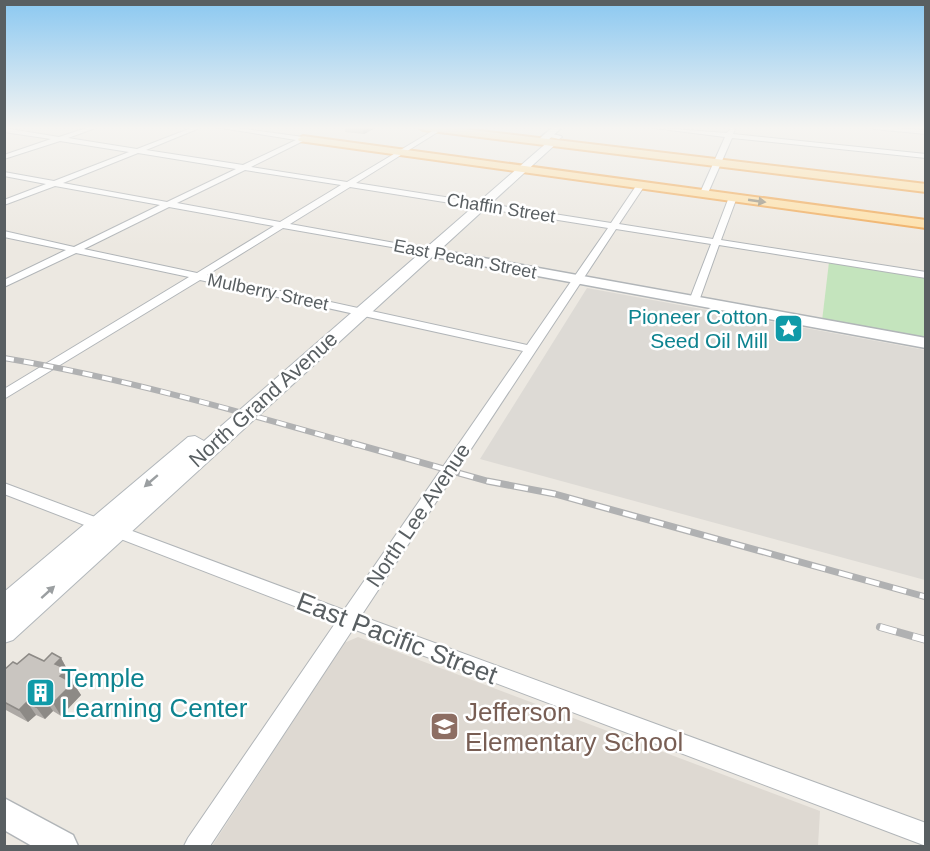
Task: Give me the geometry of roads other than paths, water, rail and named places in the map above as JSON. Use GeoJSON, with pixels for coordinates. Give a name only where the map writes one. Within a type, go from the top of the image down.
{"type":"FeatureCollection","features":[{"type":"Feature","properties":{"kind":"main road"},"geometry":{"type":"LineString","coordinates":[[508,167],[926,224]]}},
{"type":"Feature","properties":{"kind":"main road"},"geometry":{"type":"LineString","coordinates":[[757,167],[926,188]]}},
{"type":"Feature","properties":{"kind":"main road","name":"North Grand Avenue"},"geometry":{"type":"LineString","coordinates":[[4,632],[108,528],[517,168]]}},
{"type":"Feature","properties":{"kind":"main road","name":"North Grand Avenue"},"geometry":{"type":"LineString","coordinates":[[4,608],[108,528]]}},
{"type":"Feature","properties":{"kind":"street"},"geometry":{"type":"LineString","coordinates":[[4,203],[97,167]]}},
{"type":"Feature","properties":{"kind":"street"},"geometry":{"type":"LineString","coordinates":[[4,284],[244,167]]}},
{"type":"Feature","properties":{"kind":"street","name":"Chaffin Street"},"geometry":{"type":"LineString","coordinates":[[244,167],[926,275]]}},
{"type":"Feature","properties":{"kind":"street"},"geometry":{"type":"LineString","coordinates":[[4,395],[375,167]]}},
{"type":"Feature","properties":{"kind":"street"},"geometry":{"type":"LineString","coordinates":[[704,193],[718,167]]}},
{"type":"Feature","properties":{"kind":"street","name":"East Pecan Street"},"geometry":{"type":"LineString","coordinates":[[4,174],[926,343]]}},
{"type":"Feature","properties":{"kind":"street","name":"North Lee Avenue"},"geometry":{"type":"LineString","coordinates":[[196,846],[641,185]]}},
{"type":"Feature","properties":{"kind":"street"},"geometry":{"type":"LineString","coordinates":[[694,302],[734,197]]}},
{"type":"Feature","properties":{"kind":"street","name":"Mulberry Street"},"geometry":{"type":"LineString","coordinates":[[4,234],[531,349]]}},
{"type":"Feature","properties":{"kind":"street","name":"East Pacific Street"},"geometry":{"type":"LineString","coordinates":[[4,488],[926,836]]}},
{"type":"Feature","properties":{"kind":"street"},"geometry":{"type":"LineString","coordinates":[[4,813],[62,846]]}},
{"type":"Feature","properties":{"kind":"railway"},"geometry":{"type":"LineString","coordinates":[[4,358],[93,375],[226,408],[357,445]]}},
{"type":"Feature","properties":{"kind":"railway"},"geometry":{"type":"LineString","coordinates":[[352,443],[487,481],[555,494],[926,597]]}},
{"type":"Feature","properties":{"kind":"railway"},"geometry":{"type":"LineString","coordinates":[[880,627],[926,640]]}},
{"type":"Feature","properties":{"kind":"place","name":"Pioneer Cotton Seed Oil Mill"},"geometry":{"type":"Point","coordinates":[789,328]}},
{"type":"Feature","properties":{"kind":"place","name":"Temple Learning Center"},"geometry":{"type":"Point","coordinates":[40,693]}},
{"type":"Feature","properties":{"kind":"place","name":"Jefferson Elementary School"},"geometry":{"type":"Point","coordinates":[444,727]}}]}
